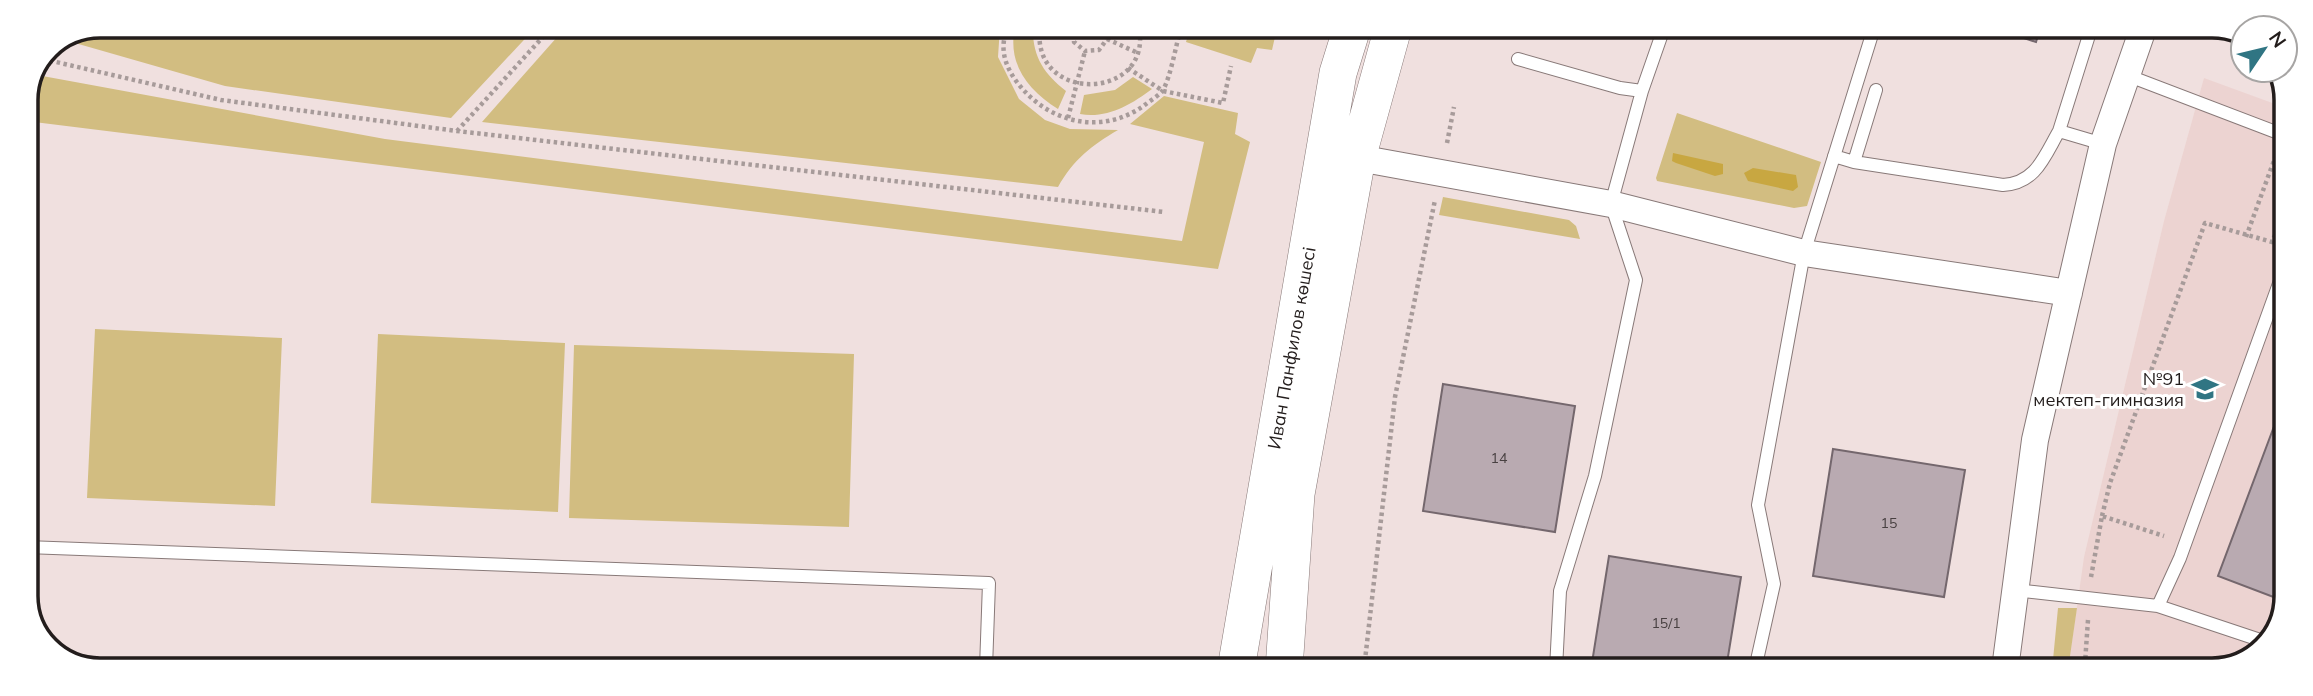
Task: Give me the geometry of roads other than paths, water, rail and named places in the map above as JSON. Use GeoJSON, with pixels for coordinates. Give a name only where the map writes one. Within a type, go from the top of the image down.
{"type":"FeatureCollection","features":[{"type":"Feature","properties":{"kind":"street","name":"Иван Панфилов көшесі"},"geometry":{"type":"LineString","coordinates":[[1285,658],[1296,494],[1342,155],[1338,73],[1349,38]]}},
{"type":"Feature","properties":{"kind":"street","name":"Иван Панфилов көшесі"},"geometry":{"type":"LineString","coordinates":[[1238,658],[1342,155],[1389,38]]}},
{"type":"Feature","properties":{"kind":"street"},"geometry":{"type":"LineString","coordinates":[[2006,658],[2035,440],[2103,144],[2140,38]]}},
{"type":"Feature","properties":{"kind":"street"},"geometry":{"type":"LineString","coordinates":[[1342,155],[1611,204],[1804,253],[2069,293]]}},
{"type":"Feature","properties":{"kind":"lane"},"geometry":{"type":"LineString","coordinates":[[1557,658],[1560,591],[1595,476],[1636,280],[1611,204],[1642,91],[1661,38]]}},
{"type":"Feature","properties":{"kind":"lane"},"geometry":{"type":"LineString","coordinates":[[1757,658],[1774,584],[1758,505],[1804,253],[1871,38]]}},
{"type":"Feature","properties":{"kind":"lane"},"geometry":{"type":"LineString","coordinates":[[1834,156],[1854,162],[2003,185],[2018,184],[2033,176],[2059,131],[2088,38]]}},
{"type":"Feature","properties":{"kind":"lane"},"geometry":{"type":"LineString","coordinates":[[1518,59],[1620,88],[1642,91]]}},
{"type":"Feature","properties":{"kind":"lane"},"geometry":{"type":"LineString","coordinates":[[2129,76],[2274,131]]}},
{"type":"Feature","properties":{"kind":"lane"},"geometry":{"type":"LineString","coordinates":[[1854,162],[1876,90]]}},
{"type":"Feature","properties":{"kind":"lane"},"geometry":{"type":"LineString","coordinates":[[2059,131],[2103,144]]}},
{"type":"Feature","properties":{"kind":"lane"},"geometry":{"type":"LineString","coordinates":[[2158,606],[2180,558],[2274,297]]}},
{"type":"Feature","properties":{"kind":"lane"},"geometry":{"type":"LineString","coordinates":[[39,547],[989,583],[986,658]]}},
{"type":"Feature","properties":{"kind":"lane"},"geometry":{"type":"LineString","coordinates":[[2015,590],[2158,606],[2256,639]]}},
{"type":"Feature","properties":{"kind":"place","name":"№91 мектеп-гимназия"},"geometry":{"type":"Point","coordinates":[2205,389]}}]}
